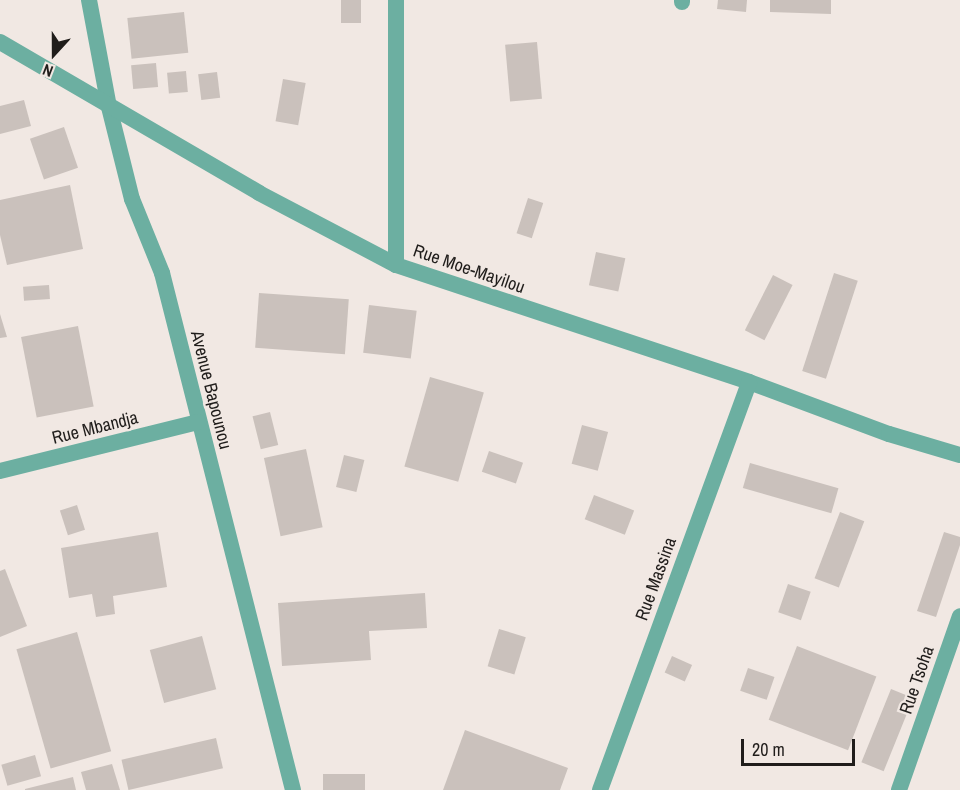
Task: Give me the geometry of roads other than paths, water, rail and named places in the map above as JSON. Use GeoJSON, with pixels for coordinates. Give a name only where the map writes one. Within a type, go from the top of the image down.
{"type":"FeatureCollection","features":[{"type":"Feature","properties":{"kind":"street","name":"Avenue Bapounou"},"geometry":{"type":"LineString","coordinates":[[89,0],[109,107],[132,199],[162,273],[293,790]]}},
{"type":"Feature","properties":{"kind":"street"},"geometry":{"type":"LineString","coordinates":[[396,0],[396,265]]}},
{"type":"Feature","properties":{"kind":"street","name":"Rue Moe-Mayilou"},"geometry":{"type":"LineString","coordinates":[[0,42],[109,107],[396,265],[749,382],[889,434],[960,455]]}},
{"type":"Feature","properties":{"kind":"street","name":"Rue Massina"},"geometry":{"type":"LineString","coordinates":[[600,790],[749,382]]}},
{"type":"Feature","properties":{"kind":"street","name":"Rue Mbandja"},"geometry":{"type":"LineString","coordinates":[[0,471],[198,422]]}},
{"type":"Feature","properties":{"kind":"street","name":"Rue Tsoha"},"geometry":{"type":"LineString","coordinates":[[898,790],[960,616]]}}]}
